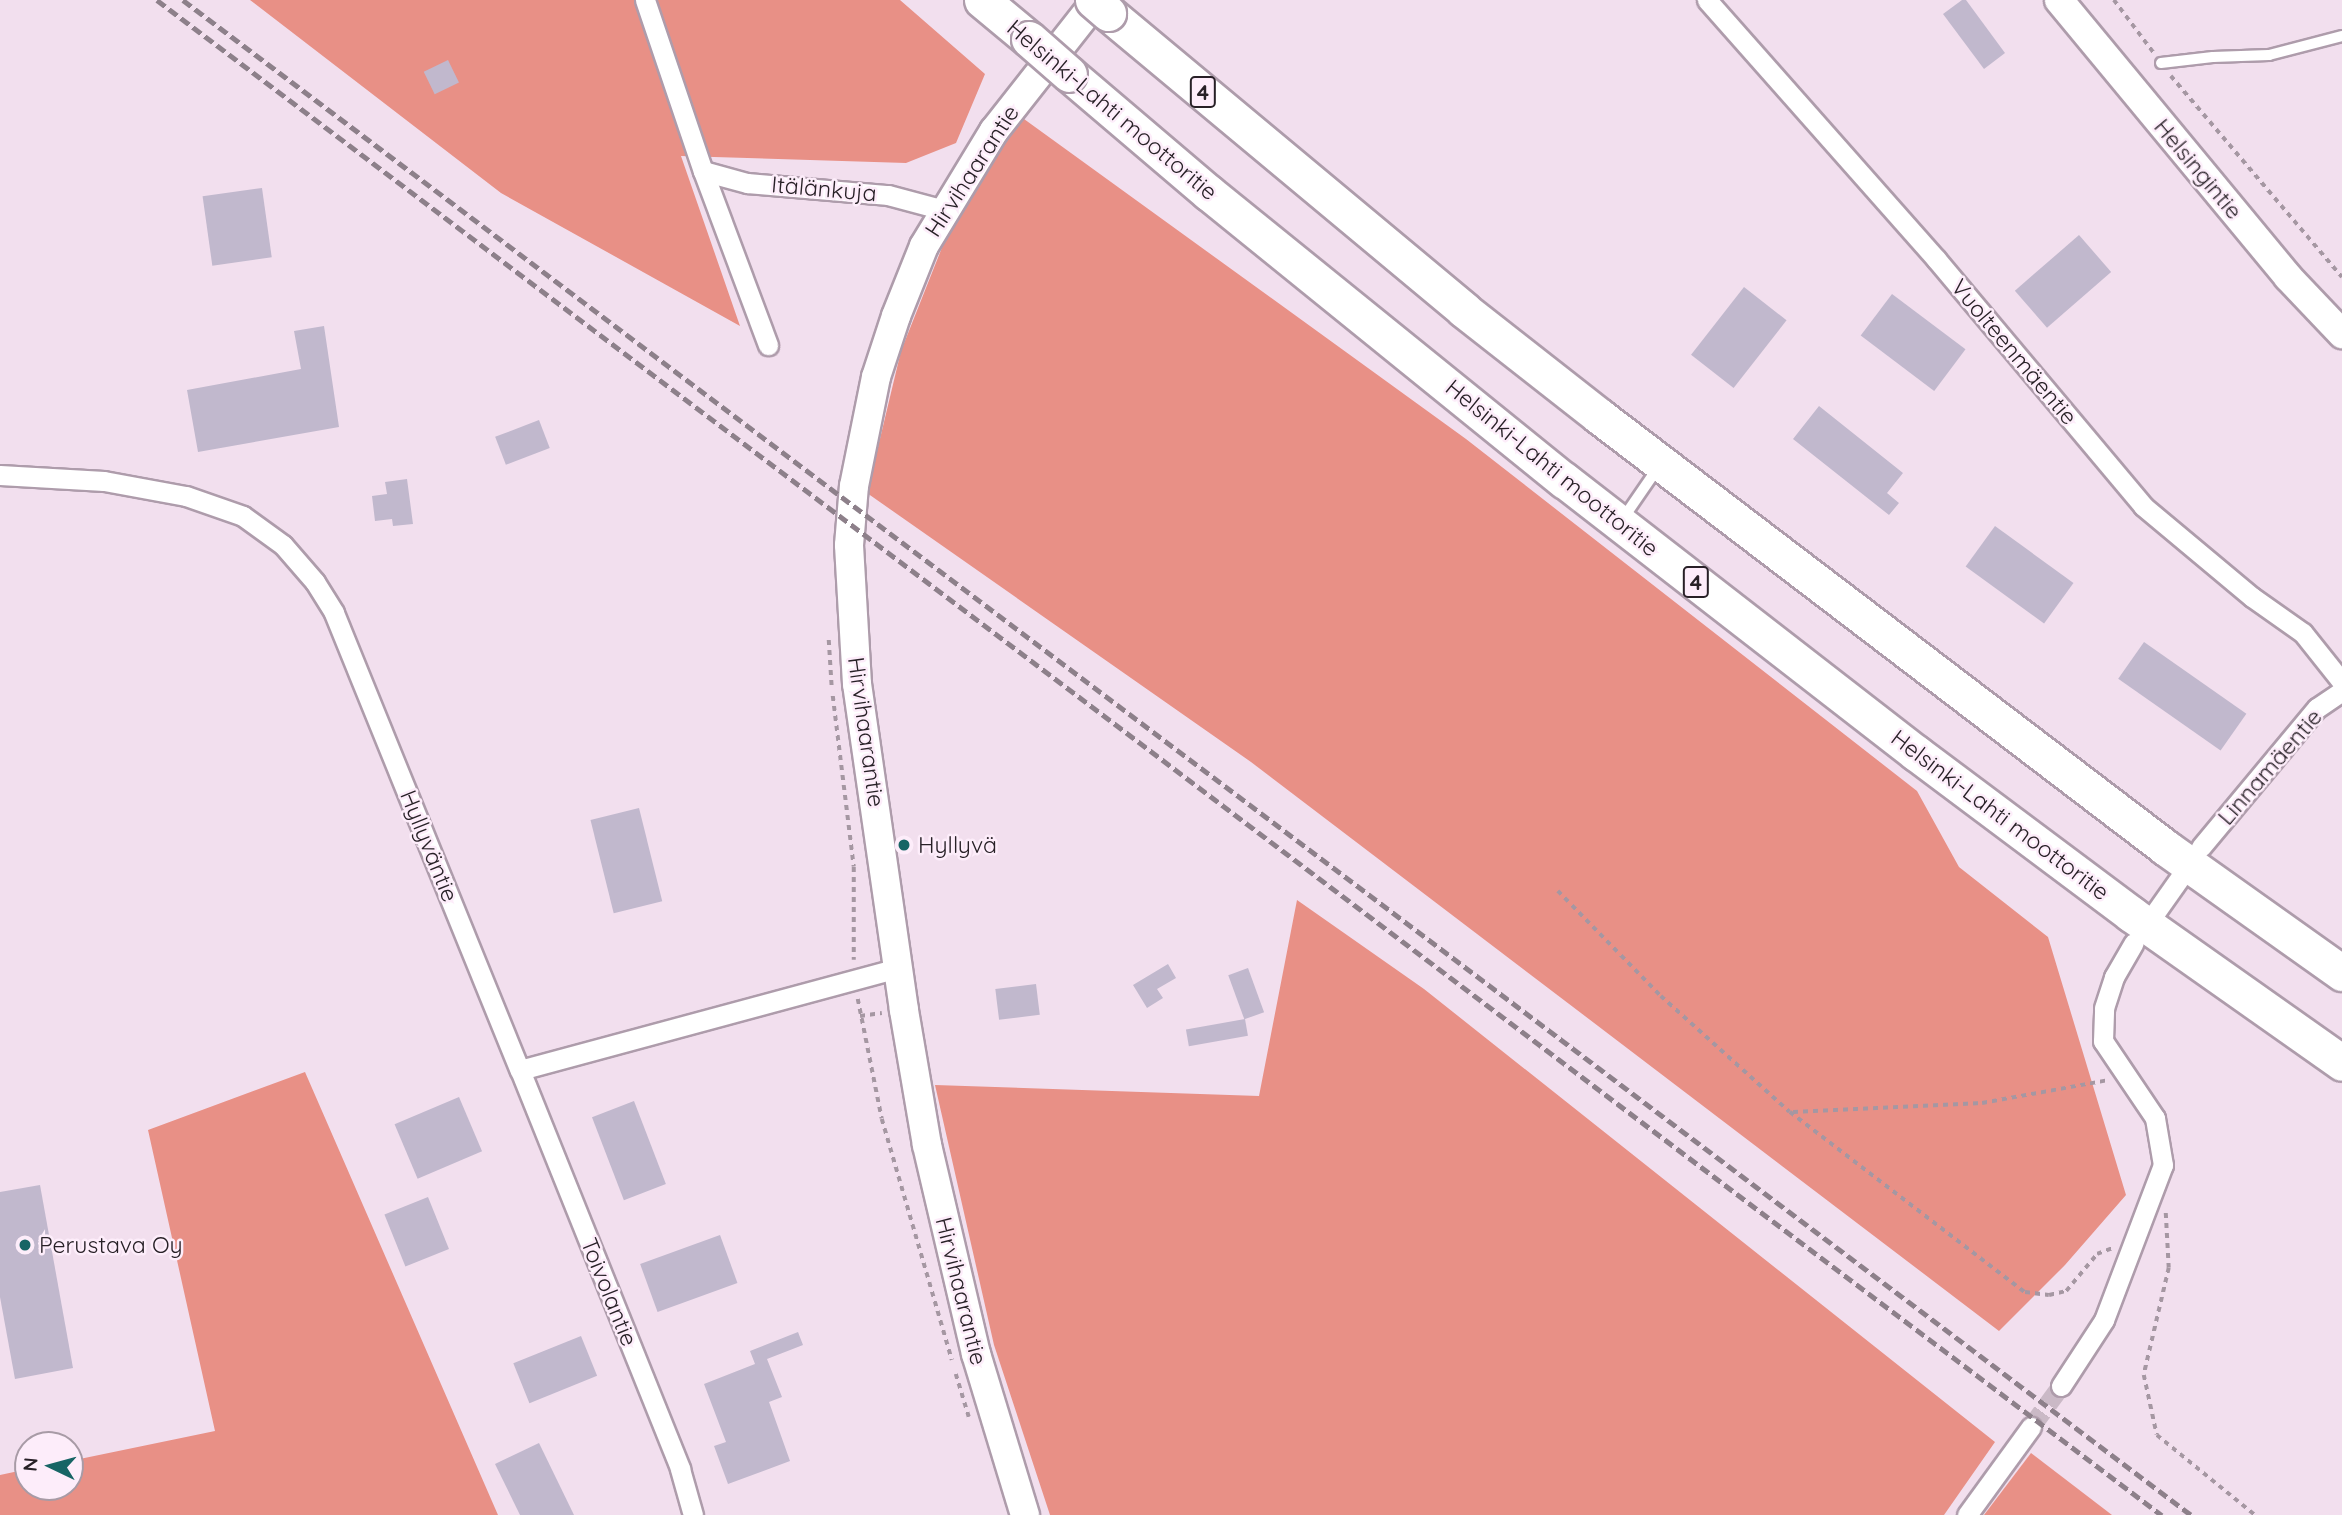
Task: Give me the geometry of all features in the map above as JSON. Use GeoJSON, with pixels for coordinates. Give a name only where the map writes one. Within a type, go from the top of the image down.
{"type":"FeatureCollection","features":[{"type":"Feature","properties":{"kind":"highway","name":"Helsinki-Lahti moottoritie"},"geometry":{"type":"LineString","coordinates":[[982,0],[1209,193],[1620,523],[2131,914],[2342,1063]]}},
{"type":"Feature","properties":{"kind":"highway","name":"4"},"geometry":{"type":"LineString","coordinates":[[1099,4],[1464,310],[2155,840],[2342,973]]}},
{"type":"Feature","properties":{"kind":"street"},"geometry":{"type":"LineString","coordinates":[[645,0],[703,171],[768,345]]}},
{"type":"Feature","properties":{"kind":"street","name":"Vuolteenmäentie"},"geometry":{"type":"LineString","coordinates":[[1707,0],[1936,259],[2143,506],[2252,597],[2303,633],[2342,682]]}},
{"type":"Feature","properties":{"kind":"street","name":"Helsingintie"},"geometry":{"type":"LineString","coordinates":[[2059,0],[2288,277],[2342,334]]}},
{"type":"Feature","properties":{"kind":"street","name":"Hirvihaarantie"},"geometry":{"type":"LineString","coordinates":[[1025,1515],[976,1354],[934,1182],[898,968],[858,684],[849,545],[854,486],[876,377],[896,316],[924,246],[994,131],[1099,4]]}},
{"type":"Feature","properties":{"kind":"street","name":"Itälänkuja"},"geometry":{"type":"LineString","coordinates":[[703,171],[747,183],[888,195],[944,210]]}},
{"type":"Feature","properties":{"kind":"street","name":"Hyllyväntie"},"geometry":{"type":"LineString","coordinates":[[0,475],[104,481],[186,496],[243,516],[284,545],[315,582],[334,613],[520,1070]]}},
{"type":"Feature","properties":{"kind":"street","name":"Linnamäentie"},"geometry":{"type":"LineString","coordinates":[[2201,847],[2317,708],[2342,691]]}},
{"type":"Feature","properties":{"kind":"street"},"geometry":{"type":"LineString","coordinates":[[2155,913],[2179,879]]}},
{"type":"Feature","properties":{"kind":"street"},"geometry":{"type":"LineString","coordinates":[[2061,1386],[2104,1320],[2138,1239],[2163,1165],[2155,1118],[2103,1041],[2104,1009],[2114,977],[2134,943]]}},
{"type":"Feature","properties":{"kind":"street"},"geometry":{"type":"LineString","coordinates":[[520,1070],[898,968]]}},
{"type":"Feature","properties":{"kind":"street","name":"Toivolantie"},"geometry":{"type":"LineString","coordinates":[[520,1070],[680,1469],[693,1515]]}},
{"type":"Feature","properties":{"kind":"street"},"geometry":{"type":"LineString","coordinates":[[1967,1515],[2031,1427]]}},
{"type":"Feature","properties":{"kind":"lane"},"geometry":{"type":"LineString","coordinates":[[2161,63],[2213,57],[2269,55],[2342,36]]}},
{"type":"Feature","properties":{"kind":"lane"},"geometry":{"type":"LineString","coordinates":[[1620,523],[1661,463]]}},
{"type":"Feature","properties":{"kind":"path"},"geometry":{"type":"LineString","coordinates":[[2114,0],[2161,63],[2342,277]]}},
{"type":"Feature","properties":{"kind":"path"},"geometry":{"type":"LineString","coordinates":[[830,631],[829,667],[854,867],[855,979],[882,1119],[973,1429]]}},
{"type":"Feature","properties":{"kind":"path"},"geometry":{"type":"LineString","coordinates":[[1558,891],[1661,996],[1790,1112],[2025,1292],[2049,1295],[2066,1292],[2098,1254],[2138,1239]]}},
{"type":"Feature","properties":{"kind":"path"},"geometry":{"type":"LineString","coordinates":[[1790,1112],[1982,1103],[2127,1076]]}},
{"type":"Feature","properties":{"kind":"path"},"geometry":{"type":"LineString","coordinates":[[2165,1204],[2169,1268],[2144,1375],[2157,1436],[2255,1515]]}},
{"type":"Feature","properties":{"kind":"shaded area"},"geometry":{"type":"Polygon","coordinates":[[[250,0],[900,0],[985,74],[956,143],[906,163],[681,156],[740,326],[501,193],[250,0]]]}},
{"type":"Feature","properties":{"kind":"shaded area"},"geometry":{"type":"Polygon","coordinates":[[[1024,119],[1466,439],[1917,791],[1959,867],[2048,937],[2126,1195],[2065,1265],[1999,1331],[1251,762],[867,493],[901,351],[943,245],[1004,142],[1024,119]]]}},
{"type":"Feature","properties":{"kind":"shaded area"},"geometry":{"type":"Polygon","coordinates":[[[1297,900],[1424,989],[1995,1442],[1944,1515],[1050,1515],[994,1345],[935,1085],[1259,1096],[1297,900]]]}},
{"type":"Feature","properties":{"kind":"shaded area"},"geometry":{"type":"Polygon","coordinates":[[[305,1072],[498,1515],[0,1515],[0,1475],[14,1472],[14,1501],[84,1501],[84,1458],[215,1431],[148,1130],[305,1072]]]}},
{"type":"Feature","properties":{"kind":"shaded area"},"geometry":{"type":"Polygon","coordinates":[[[2031,1453],[2112,1515],[1984,1515],[2031,1453]]]}},
{"type":"Feature","properties":{"kind":"building"},"geometry":{"type":"Polygon","coordinates":[[[1966,0],[2005,53],[1984,69],[1943,14],[1966,0]]]}},
{"type":"Feature","properties":{"kind":"building"},"geometry":{"type":"Polygon","coordinates":[[[448,60],[459,82],[435,94],[424,72],[448,60]]]}},
{"type":"Feature","properties":{"kind":"building"},"geometry":{"type":"Polygon","coordinates":[[[262,188],[272,257],[212,266],[203,196],[262,188]]]}},
{"type":"Feature","properties":{"kind":"building"},"geometry":{"type":"Polygon","coordinates":[[[2079,235],[2111,272],[2047,328],[2015,291],[2079,235]]]}},
{"type":"Feature","properties":{"kind":"building"},"geometry":{"type":"Polygon","coordinates":[[[1744,287],[1787,320],[1734,388],[1691,355],[1744,287]]]}},
{"type":"Feature","properties":{"kind":"building"},"geometry":{"type":"Polygon","coordinates":[[[1892,294],[1965,349],[1934,391],[1861,336],[1892,294]]]}},
{"type":"Feature","properties":{"kind":"building"},"geometry":{"type":"Polygon","coordinates":[[[324,326],[339,427],[198,452],[187,390],[301,369],[294,331],[324,326]]]}},
{"type":"Feature","properties":{"kind":"building"},"geometry":{"type":"Polygon","coordinates":[[[1819,406],[1903,473],[1887,493],[1899,503],[1889,515],[1793,439],[1819,406]]]}},
{"type":"Feature","properties":{"kind":"building"},"geometry":{"type":"Polygon","coordinates":[[[539,420],[550,448],[506,465],[495,437],[539,420]]]}},
{"type":"Feature","properties":{"kind":"building"},"geometry":{"type":"Polygon","coordinates":[[[407,479],[413,524],[393,526],[392,519],[375,521],[372,496],[387,494],[385,482],[407,479]]]}},
{"type":"Feature","properties":{"kind":"building"},"geometry":{"type":"Polygon","coordinates":[[[1995,526],[2073,583],[2044,623],[1966,566],[1995,526]]]}},
{"type":"Feature","properties":{"kind":"building"},"geometry":{"type":"Polygon","coordinates":[[[2144,642],[2246,714],[2221,751],[2118,679],[2144,642]]]}},
{"type":"Feature","properties":{"kind":"building"},"geometry":{"type":"Polygon","coordinates":[[[639,808],[662,901],[614,913],[590,820],[639,808]]]}},
{"type":"Feature","properties":{"kind":"building"},"geometry":{"type":"Polygon","coordinates":[[[1168,964],[1176,978],[1157,989],[1163,998],[1147,1008],[1133,985],[1168,964]]]}},
{"type":"Feature","properties":{"kind":"building"},"geometry":{"type":"Polygon","coordinates":[[[1248,968],[1264,1012],[1244,1019],[1228,975],[1248,968]]]}},
{"type":"Feature","properties":{"kind":"building"},"geometry":{"type":"Polygon","coordinates":[[[1036,984],[1040,1015],[999,1020],[995,989],[1036,984]]]}},
{"type":"Feature","properties":{"kind":"building"},"geometry":{"type":"Polygon","coordinates":[[[1245,1019],[1248,1036],[1189,1046],[1186,1029],[1245,1019]]]}},
{"type":"Feature","properties":{"kind":"building"},"geometry":{"type":"Polygon","coordinates":[[[459,1097],[482,1151],[418,1179],[395,1124],[459,1097]]]}},
{"type":"Feature","properties":{"kind":"building"},"geometry":{"type":"Polygon","coordinates":[[[634,1101],[666,1184],[624,1200],[592,1117],[634,1101]]]}},
{"type":"Feature","properties":{"kind":"building","name":"Perustava Oy"},"geometry":{"type":"Polygon","coordinates":[[[40,1185],[73,1368],[15,1379],[0,1297],[0,1192],[40,1185]]]}},
{"type":"Feature","properties":{"kind":"building"},"geometry":{"type":"Polygon","coordinates":[[[428,1197],[449,1249],[405,1267],[384,1215],[428,1197]]]}},
{"type":"Feature","properties":{"kind":"building"},"geometry":{"type":"Polygon","coordinates":[[[720,1235],[737,1283],[658,1312],[640,1264],[720,1235]]]}},
{"type":"Feature","properties":{"kind":"building"},"geometry":{"type":"Polygon","coordinates":[[[798,1332],[803,1345],[767,1359],[782,1397],[769,1402],[790,1461],[728,1484],[714,1446],[726,1442],[704,1384],[755,1364],[750,1351],[798,1332]]]}},
{"type":"Feature","properties":{"kind":"building"},"geometry":{"type":"Polygon","coordinates":[[[581,1336],[597,1376],[529,1403],[513,1363],[581,1336]]]}},
{"type":"Feature","properties":{"kind":"building"},"geometry":{"type":"Polygon","coordinates":[[[539,1443],[574,1515],[520,1515],[495,1464],[539,1443]]]}},
{"type":"Feature","properties":{"kind":"tunnel"},"geometry":{"type":"LineString","coordinates":[[2031,1427],[2061,1386]]}},
{"type":"Feature","properties":{"kind":"railway"},"geometry":{"type":"LineString","coordinates":[[157,0],[2162,1515]]}},
{"type":"Feature","properties":{"kind":"railway"},"geometry":{"type":"LineString","coordinates":[[183,0],[2191,1515]]}},
{"type":"Feature","properties":{"kind":"place","name":"Hyllyvä"},"geometry":{"type":"Point","coordinates":[904,845]}},
{"type":"Feature","properties":{"kind":"place","name":"Perustava Oy"},"geometry":{"type":"Point","coordinates":[25,1245]}}]}
